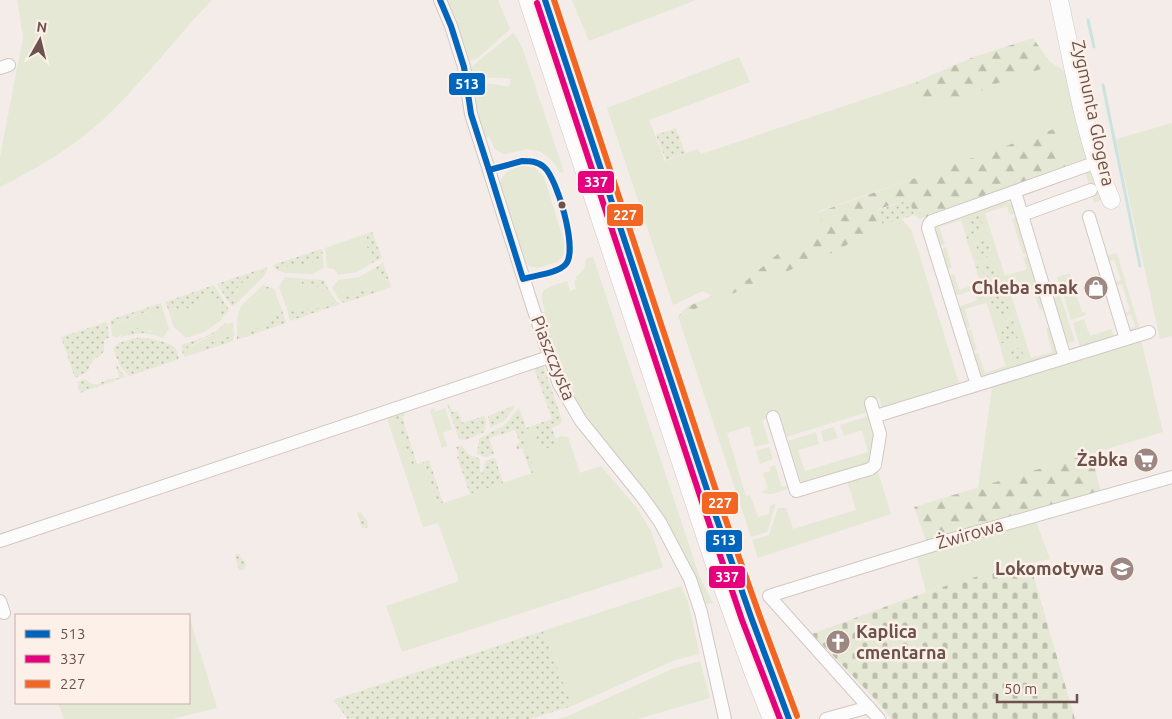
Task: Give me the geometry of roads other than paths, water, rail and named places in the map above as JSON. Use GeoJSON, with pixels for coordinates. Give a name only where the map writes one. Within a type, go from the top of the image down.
{"type":"FeatureCollection","features":[{"type":"Feature","properties":{"kind":"main road"},"geometry":{"type":"LineString","coordinates":[[528,0],[717,571],[772,719]]}},
{"type":"Feature","properties":{"kind":"main road"},"geometry":{"type":"LineString","coordinates":[[545,0],[644,306],[733,568],[767,664],[789,719]]}},
{"type":"Feature","properties":{"kind":"main road","name":"Zygmunta Glogera"},"geometry":{"type":"LineString","coordinates":[[1059,0],[1076,80],[1097,162],[1111,200],[1109,175],[1069,0]]}},
{"type":"Feature","properties":{"kind":"street","name":"Piaszczysta"},"geometry":{"type":"LineString","coordinates":[[440,0],[464,66],[470,114],[559,384],[580,421],[652,510],[672,543],[690,579],[701,612],[724,719]]}},
{"type":"Feature","properties":{"kind":"street"},"geometry":{"type":"LineString","coordinates":[[977,385],[928,226],[932,221],[1097,162]]}},
{"type":"Feature","properties":{"kind":"street"},"geometry":{"type":"LineString","coordinates":[[1022,215],[1091,190]]}},
{"type":"Feature","properties":{"kind":"street"},"geometry":{"type":"LineString","coordinates":[[1015,192],[1066,358]]}},
{"type":"Feature","properties":{"kind":"street"},"geometry":{"type":"LineString","coordinates":[[1089,217],[1126,339]]}},
{"type":"Feature","properties":{"kind":"street"},"geometry":{"type":"LineString","coordinates":[[876,416],[1149,332]]}},
{"type":"Feature","properties":{"kind":"street"},"geometry":{"type":"LineString","coordinates":[[0,541],[549,357]]}},
{"type":"Feature","properties":{"kind":"street"},"geometry":{"type":"LineString","coordinates":[[773,417],[796,491],[874,467],[880,436],[871,403]]}},
{"type":"Feature","properties":{"kind":"street","name":"Żwirowa"},"geometry":{"type":"LineString","coordinates":[[869,707],[768,596],[953,539],[1172,477]]}},
{"type":"Feature","properties":{"kind":"street"},"geometry":{"type":"LineString","coordinates":[[0,601],[4,613]]}},
{"type":"Feature","properties":{"kind":"street"},"geometry":{"type":"LineString","coordinates":[[826,719],[869,707],[879,719]]}},
{"type":"Feature","properties":{"kind":"waterway"},"geometry":{"type":"LineString","coordinates":[[1088,20],[1094,47]]}},
{"type":"Feature","properties":{"kind":"waterway"},"geometry":{"type":"LineString","coordinates":[[1103,85],[1140,266]]}},
{"type":"Feature","properties":{"kind":"place","name":"Chleba smak"},"geometry":{"type":"Point","coordinates":[1096,288]}},
{"type":"Feature","properties":{"kind":"place","name":"Żabka"},"geometry":{"type":"Point","coordinates":[1146,460]}},
{"type":"Feature","properties":{"kind":"place","name":"Lokomotywa"},"geometry":{"type":"Point","coordinates":[1122,569]}},
{"type":"Feature","properties":{"kind":"place","name":"Kaplica cmentarna"},"geometry":{"type":"Point","coordinates":[838,642]}}]}
